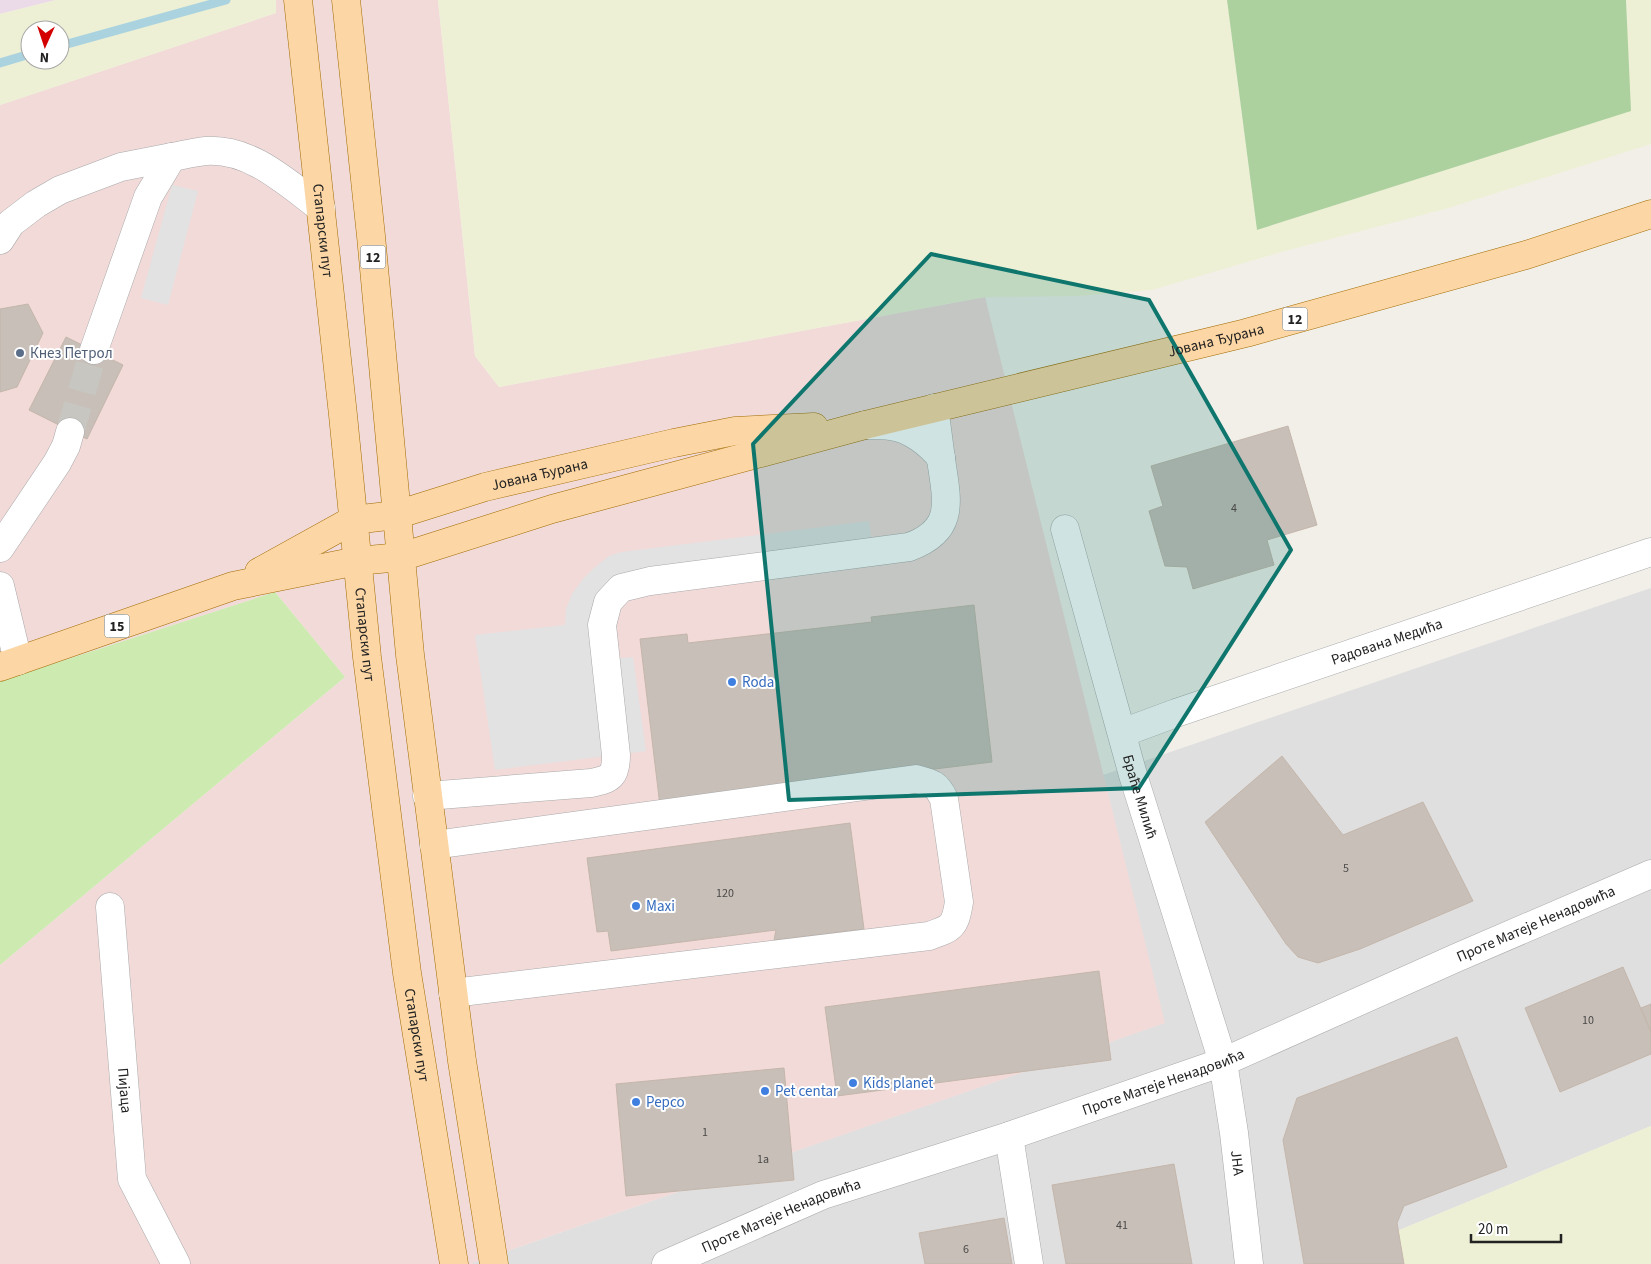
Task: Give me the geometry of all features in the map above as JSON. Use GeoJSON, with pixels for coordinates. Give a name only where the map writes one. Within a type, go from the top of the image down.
{"type":"FeatureCollection","features":[{"type":"Feature","properties":{"kind":"main road","name":"Стапарски пут"},"geometry":{"type":"LineString","coordinates":[[298,0],[367,657],[407,974],[454,1264]]}},
{"type":"Feature","properties":{"kind":"main road","name":"12"},"geometry":{"type":"LineString","coordinates":[[346,0],[371,236],[401,556]]}},
{"type":"Feature","properties":{"kind":"main road","name":"Јована Ђурана"},"geometry":{"type":"LineString","coordinates":[[9,664],[233,586],[357,561],[401,556],[552,509],[865,425],[1246,333],[1526,255],[1651,214]]}},
{"type":"Feature","properties":{"kind":"main road","name":"Јована Ђурана"},"geometry":{"type":"LineString","coordinates":[[233,586],[353,520],[396,515],[485,487],[674,443],[735,431],[865,425]]}},
{"type":"Feature","properties":{"kind":"main road"},"geometry":{"type":"LineString","coordinates":[[401,556],[410,654],[427,796],[453,993],[494,1264]]}},
{"type":"Feature","properties":{"kind":"street"},"geometry":{"type":"LineString","coordinates":[[0,240],[11,224],[36,204],[60,190],[121,167],[208,151],[237,155],[261,164],[321,208]]}},
{"type":"Feature","properties":{"kind":"street"},"geometry":{"type":"LineString","coordinates":[[94,350],[148,197],[172,157]]}},
{"type":"Feature","properties":{"kind":"street"},"geometry":{"type":"LineString","coordinates":[[427,796],[582,784],[605,780],[613,775],[616,761],[602,625],[608,602],[620,588],[650,581],[909,547],[923,542],[941,524],[947,498],[934,408]]}},
{"type":"Feature","properties":{"kind":"street"},"geometry":{"type":"LineString","coordinates":[[865,425],[893,426],[905,431],[924,440],[941,458]]}},
{"type":"Feature","properties":{"kind":"street"},"geometry":{"type":"LineString","coordinates":[[0,548],[57,463],[66,446],[70,432]]}},
{"type":"Feature","properties":{"kind":"street","name":"Браће Милић"},"geometry":{"type":"LineString","coordinates":[[1065,529],[1133,775],[1222,1062]]}},
{"type":"Feature","properties":{"kind":"street","name":"Радована Медића"},"geometry":{"type":"LineString","coordinates":[[1122,733],[1651,552]]}},
{"type":"Feature","properties":{"kind":"street"},"geometry":{"type":"LineString","coordinates":[[0,586],[9,664]]}},
{"type":"Feature","properties":{"kind":"street"},"geometry":{"type":"LineString","coordinates":[[434,845],[916,779],[930,782],[939,788],[944,799],[960,902],[956,919],[948,930],[929,936],[453,993]]}},
{"type":"Feature","properties":{"kind":"street","name":"Проте Матеје Ненадовића"},"geometry":{"type":"LineString","coordinates":[[666,1264],[822,1195],[1008,1136],[1222,1062],[1651,874]]}},
{"type":"Feature","properties":{"kind":"street","name":"Пијаца"},"geometry":{"type":"LineString","coordinates":[[110,907],[132,1179],[176,1264]]}},
{"type":"Feature","properties":{"kind":"street","name":"ЈНА"},"geometry":{"type":"LineString","coordinates":[[1222,1062],[1234,1133],[1249,1264]]}},
{"type":"Feature","properties":{"kind":"street"},"geometry":{"type":"LineString","coordinates":[[1008,1136],[1029,1264]]}},
{"type":"Feature","properties":{"kind":"highlighted area"},"geometry":{"type":"Polygon","coordinates":[[[931,254],[1149,300],[1291,550],[1139,788],[789,800],[753,444],[931,254]]]}},
{"type":"Feature","properties":{"kind":"shaded area"},"geometry":{"type":"Polygon","coordinates":[[[0,0],[56,0],[0,14],[0,0]]]}},
{"type":"Feature","properties":{"kind":"shaded area"},"geometry":{"type":"Polygon","coordinates":[[[276,0],[438,0],[475,356],[499,387],[985,297],[1165,1023],[470,1264],[0,1264],[0,965],[345,677],[275,592],[0,681],[0,105],[276,13],[276,0]]]}},
{"type":"Feature","properties":{"kind":"shaded area"},"geometry":{"type":"Polygon","coordinates":[[[172,185],[198,191],[168,305],[141,298],[172,185]]]}},
{"type":"Feature","properties":{"kind":"shaded area"},"geometry":{"type":"Polygon","coordinates":[[[869,521],[872,544],[625,577],[598,660],[633,657],[646,751],[495,770],[475,635],[565,625],[566,609],[572,594],[583,579],[609,556],[621,552],[869,521]]]}},
{"type":"Feature","properties":{"kind":"shaded area"},"geometry":{"type":"Polygon","coordinates":[[[1651,588],[1651,1126],[1322,1262],[1322,1264],[470,1264],[1164,1023],[1103,775],[1651,588]]]}},
{"type":"Feature","properties":{"kind":"green space"},"geometry":{"type":"Polygon","coordinates":[[[56,0],[276,0],[276,13],[0,105],[0,14],[56,0]]]}},
{"type":"Feature","properties":{"kind":"green space"},"geometry":{"type":"Polygon","coordinates":[[[438,0],[1227,0],[1257,230],[1630,111],[1626,0],[1651,0],[1651,144],[1449,208],[1285,251],[1152,290],[1078,296],[985,297],[499,387],[475,356],[438,0]]]}},
{"type":"Feature","properties":{"kind":"green space"},"geometry":{"type":"Polygon","coordinates":[[[1227,0],[1626,0],[1631,111],[1257,230],[1227,0]]]}},
{"type":"Feature","properties":{"kind":"green space"},"geometry":{"type":"Polygon","coordinates":[[[275,592],[345,677],[0,965],[0,681],[275,592]]]}},
{"type":"Feature","properties":{"kind":"green space"},"geometry":{"type":"Polygon","coordinates":[[[1651,1126],[1651,1264],[1322,1264],[1322,1262],[1651,1126]]]}},
{"type":"Feature","properties":{"kind":"building"},"geometry":{"type":"Polygon","coordinates":[[[28,304],[43,333],[17,387],[0,392],[0,309],[28,304]]]}},
{"type":"Feature","properties":{"kind":"building"},"geometry":{"type":"Polygon","coordinates":[[[66,337],[123,365],[87,439],[29,410],[66,337]]]}},
{"type":"Feature","properties":{"kind":"building"},"geometry":{"type":"Polygon","coordinates":[[[1288,426],[1317,525],[1267,540],[1274,565],[1193,589],[1187,567],[1165,566],[1149,511],[1163,506],[1151,466],[1288,426]]]}},
{"type":"Feature","properties":{"kind":"building"},"geometry":{"type":"Polygon","coordinates":[[[974,605],[992,762],[660,806],[640,639],[687,634],[688,643],[872,622],[871,617],[974,605]]]}},
{"type":"Feature","properties":{"kind":"building"},"geometry":{"type":"Polygon","coordinates":[[[1282,756],[1343,835],[1423,802],[1473,901],[1360,949],[1318,963],[1298,957],[1286,944],[1205,822],[1282,756]]]}},
{"type":"Feature","properties":{"kind":"building"},"geometry":{"type":"Polygon","coordinates":[[[850,823],[864,929],[774,940],[776,930],[611,951],[608,931],[597,932],[587,858],[850,823]]]}},
{"type":"Feature","properties":{"kind":"building"},"geometry":{"type":"Polygon","coordinates":[[[1623,967],[1651,1032],[1651,1054],[1560,1092],[1525,1008],[1623,967]]]}},
{"type":"Feature","properties":{"kind":"building"},"geometry":{"type":"Polygon","coordinates":[[[1099,971],[1111,1060],[837,1096],[825,1007],[1099,971]]]}},
{"type":"Feature","properties":{"kind":"building"},"geometry":{"type":"Polygon","coordinates":[[[1651,1004],[1651,1032],[1641,1008],[1651,1004]]]}},
{"type":"Feature","properties":{"kind":"building"},"geometry":{"type":"Polygon","coordinates":[[[1457,1037],[1507,1167],[1404,1206],[1397,1223],[1404,1264],[1304,1264],[1283,1140],[1297,1098],[1457,1037]]]}},
{"type":"Feature","properties":{"kind":"building"},"geometry":{"type":"Polygon","coordinates":[[[784,1068],[794,1180],[626,1196],[616,1084],[784,1068]]]}},
{"type":"Feature","properties":{"kind":"building"},"geometry":{"type":"Polygon","coordinates":[[[1174,1164],[1192,1264],[1066,1264],[1052,1185],[1174,1164]]]}},
{"type":"Feature","properties":{"kind":"building"},"geometry":{"type":"Polygon","coordinates":[[[1004,1218],[1012,1264],[925,1264],[919,1233],[1004,1218]]]}},
{"type":"Feature","properties":{"kind":"waterway"},"geometry":{"type":"LineString","coordinates":[[70,43],[226,0]]}},
{"type":"Feature","properties":{"kind":"waterway"},"geometry":{"type":"LineString","coordinates":[[0,63],[20,57]]}},
{"type":"Feature","properties":{"kind":"tunnel"},"geometry":{"type":"LineString","coordinates":[[70,432],[94,350]]}},
{"type":"Feature","properties":{"kind":"place","name":"Кнез Петрол"},"geometry":{"type":"Point","coordinates":[20,353]}},
{"type":"Feature","properties":{"kind":"place","name":"Roda"},"geometry":{"type":"Point","coordinates":[732,682]}},
{"type":"Feature","properties":{"kind":"place","name":"Maxi"},"geometry":{"type":"Point","coordinates":[636,906]}},
{"type":"Feature","properties":{"kind":"place","name":"Kids planet"},"geometry":{"type":"Point","coordinates":[853,1083]}},
{"type":"Feature","properties":{"kind":"place","name":"Pet centar"},"geometry":{"type":"Point","coordinates":[765,1091]}},
{"type":"Feature","properties":{"kind":"place","name":"Pepco"},"geometry":{"type":"Point","coordinates":[636,1102]}}]}
